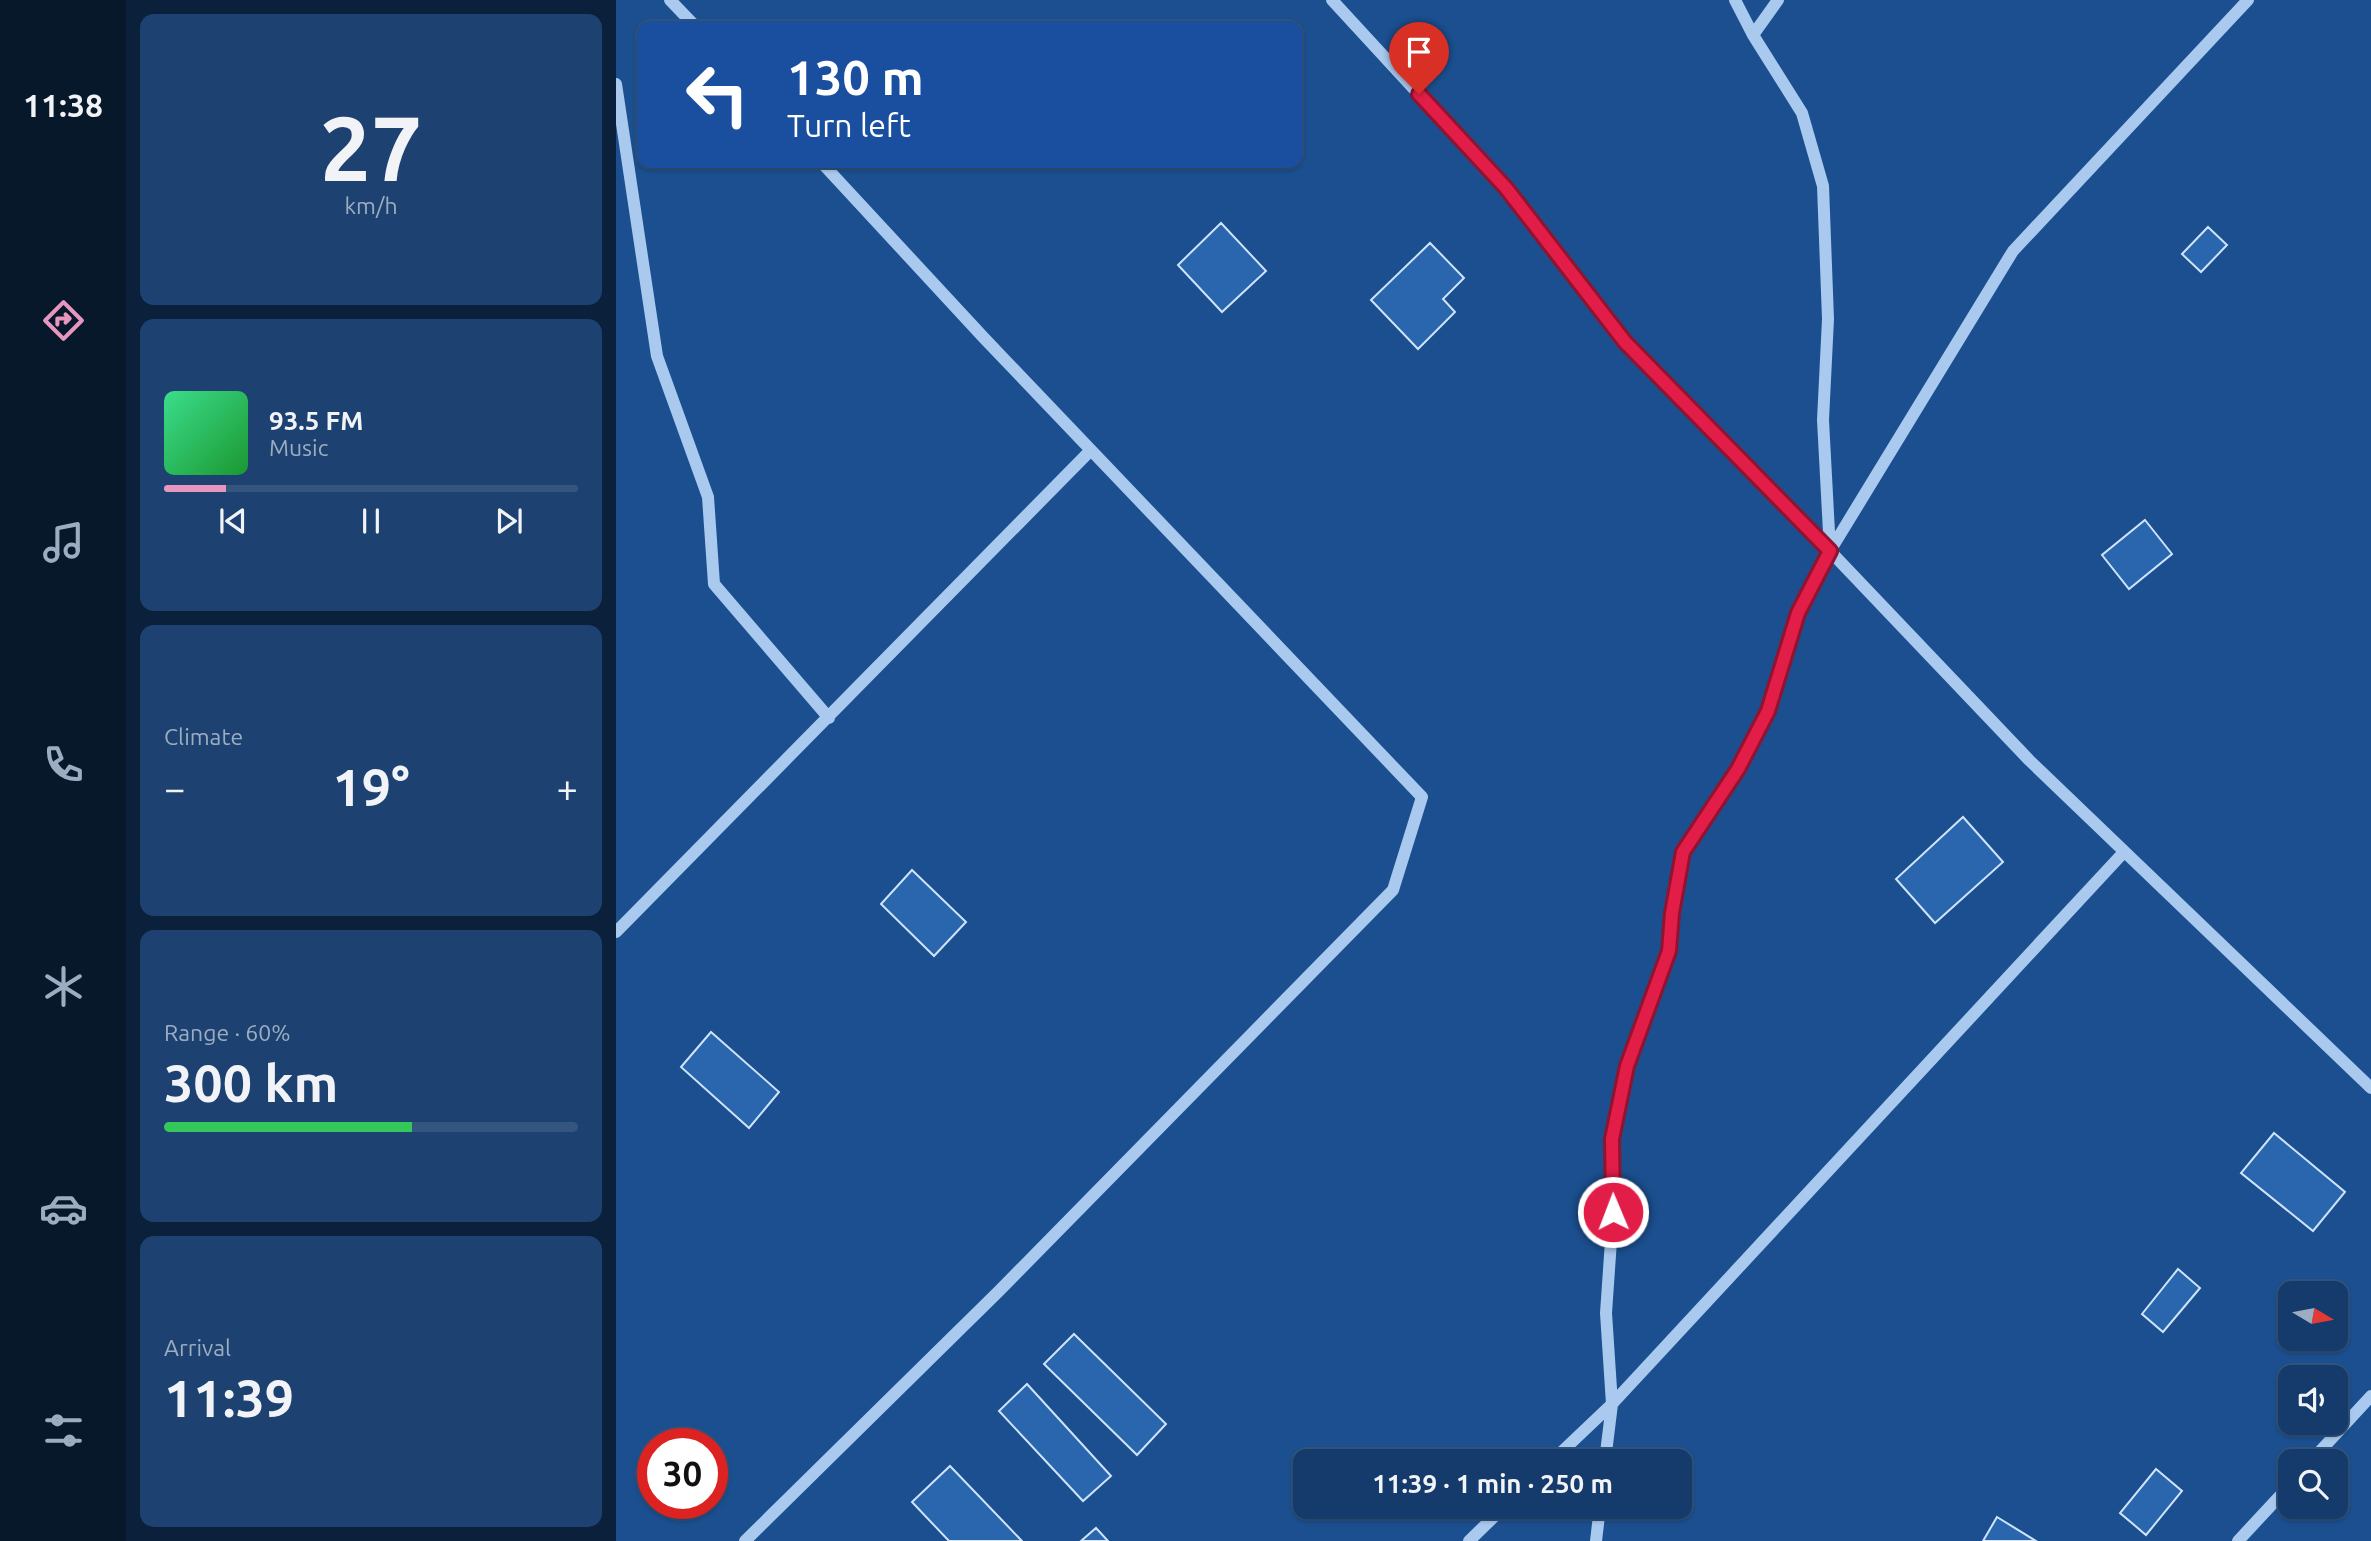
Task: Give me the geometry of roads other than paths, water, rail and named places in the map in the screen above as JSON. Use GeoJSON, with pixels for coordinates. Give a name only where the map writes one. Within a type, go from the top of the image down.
{"type":"FeatureCollection","features":[{"type":"Feature","properties":{"kind":"street"},"geometry":{"type":"LineString","coordinates":[[670,0],[690,21]]}},
{"type":"Feature","properties":{"kind":"street"},"geometry":{"type":"LineString","coordinates":[[1332,0],[1506,188],[1625,342],[1830,551],[2029,760],[2371,1088]]}},
{"type":"Feature","properties":{"kind":"street"},"geometry":{"type":"LineString","coordinates":[[1734,0],[1802,113],[1823,186],[1828,319],[1823,419],[1830,551]]}},
{"type":"Feature","properties":{"kind":"street"},"geometry":{"type":"LineString","coordinates":[[1753,34],[1778,0]]}},
{"type":"Feature","properties":{"kind":"street"},"geometry":{"type":"LineString","coordinates":[[1606,1449],[1612,1405],[1606,1313],[1613,1212],[1612,1139],[1627,1066],[1669,951],[1672,913],[1683,852],[1738,769],[1768,711],[1798,613],[1830,551],[2013,250],[2248,0]]}},
{"type":"Feature","properties":{"kind":"street"},"geometry":{"type":"LineString","coordinates":[[616,85],[657,356],[708,497],[714,584],[829,718]]}},
{"type":"Feature","properties":{"kind":"street"},"geometry":{"type":"LineString","coordinates":[[745,1541],[999,1291],[1393,890],[1422,797],[827,168]]}},
{"type":"Feature","properties":{"kind":"street"},"geometry":{"type":"LineString","coordinates":[[616,932],[1091,450]]}},
{"type":"Feature","properties":{"kind":"street"},"geometry":{"type":"LineString","coordinates":[[1565,1449],[1612,1405],[2124,852]]}},
{"type":"Feature","properties":{"kind":"street"},"geometry":{"type":"LineString","coordinates":[[2322,1449],[2371,1396]]}},
{"type":"Feature","properties":{"kind":"street"},"geometry":{"type":"LineString","coordinates":[[2238,1541],[2278,1498]]}},
{"type":"Feature","properties":{"kind":"street"},"geometry":{"type":"LineString","coordinates":[[1469,1541],[1492,1519]]}},
{"type":"Feature","properties":{"kind":"street"},"geometry":{"type":"LineString","coordinates":[[1596,1541],[1599,1519]]}}]}
